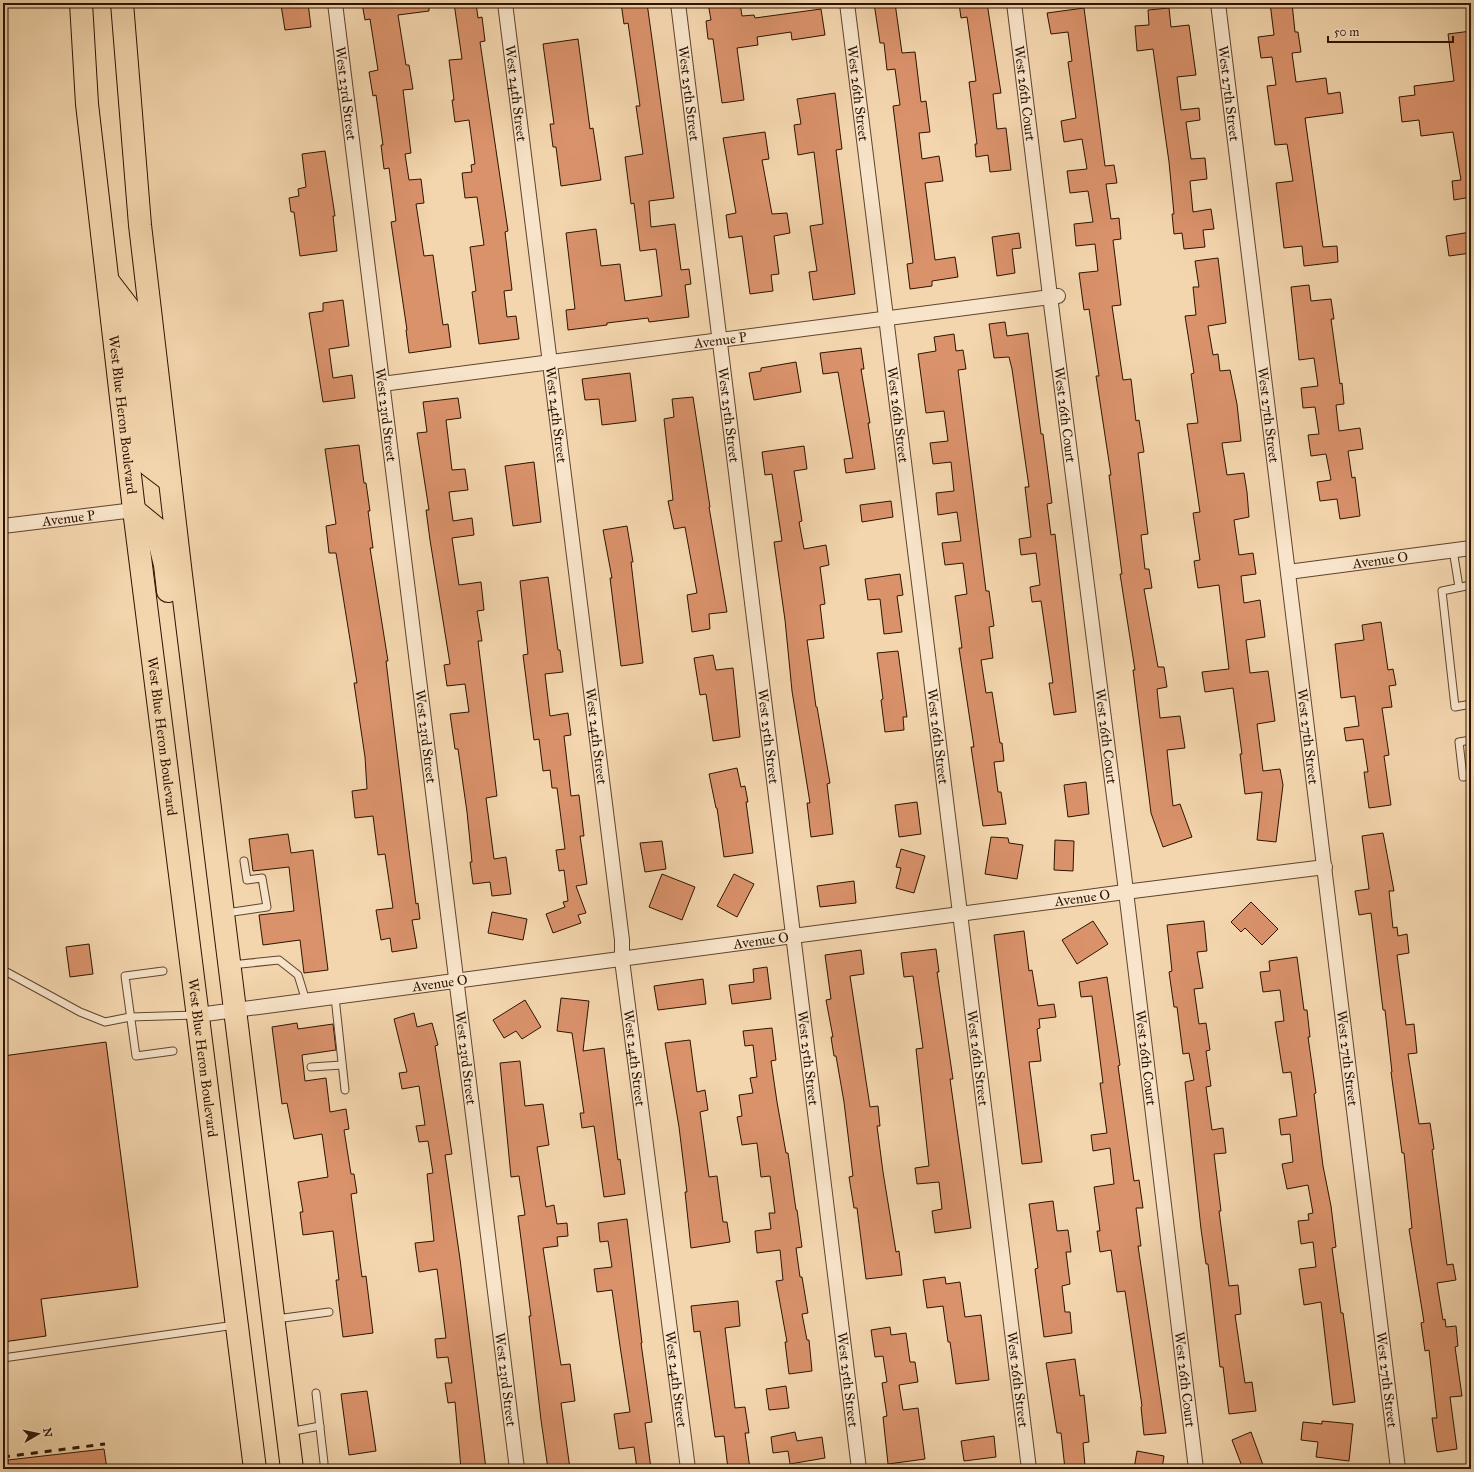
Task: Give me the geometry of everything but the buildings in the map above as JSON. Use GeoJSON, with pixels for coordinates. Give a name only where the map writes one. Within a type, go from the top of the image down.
{"type":"FeatureCollection","features":[{"type":"Feature","properties":{"kind":"main road","name":"West Blue Heron Boulevard"},"geometry":{"type":"LineString","coordinates":[[81,3],[87,104],[134,510],[256,1469]]}},
{"type":"Feature","properties":{"kind":"main road"},"geometry":{"type":"LineString","coordinates":[[122,3],[140,225],[170,481],[292,1469]]}},
{"type":"Feature","properties":{"kind":"main road"},"geometry":{"type":"LineString","coordinates":[[107,280],[128,307],[149,465],[170,481]]}},
{"type":"Feature","properties":{"kind":"main road"},"geometry":{"type":"LineString","coordinates":[[134,510],[156,528],[165,565],[179,681],[196,690]]}},
{"type":"Feature","properties":{"kind":"street","name":"West 23rd Street"},"geometry":{"type":"LineString","coordinates":[[335,3],[517,1469]]}},
{"type":"Feature","properties":{"kind":"street","name":"West 24th Street"},"geometry":{"type":"LineString","coordinates":[[505,3],[622,940],[622,960],[688,1469]]}},
{"type":"Feature","properties":{"kind":"street","name":"West 25th Street"},"geometry":{"type":"LineString","coordinates":[[678,3],[792,937],[859,1469]]}},
{"type":"Feature","properties":{"kind":"street","name":"West 26th Street"},"geometry":{"type":"LineString","coordinates":[[847,3],[1029,1469]]}},
{"type":"Feature","properties":{"kind":"street","name":"West 26th Court"},"geometry":{"type":"LineString","coordinates":[[1014,3],[1054,296],[1129,891],[1205,1469]]}},
{"type":"Feature","properties":{"kind":"street","name":"West 26th Court"},"geometry":{"type":"LineString","coordinates":[[1024,3],[1054,296]]}},
{"type":"Feature","properties":{"kind":"street","name":"West 27th Street"},"geometry":{"type":"LineString","coordinates":[[1218,3],[1398,1469]]}},
{"type":"Feature","properties":{"kind":"street","name":"Avenue P"},"geometry":{"type":"LineString","coordinates":[[382,384],[1054,296]]}},
{"type":"Feature","properties":{"kind":"street","name":"Avenue P"},"geometry":{"type":"LineString","coordinates":[[3,526],[134,510]]}},
{"type":"Feature","properties":{"kind":"street","name":"Avenue O"},"geometry":{"type":"LineString","coordinates":[[1288,572],[1471,548]]}},
{"type":"Feature","properties":{"kind":"street","name":"Avenue O"},"geometry":{"type":"LineString","coordinates":[[198,1015],[456,980],[622,960],[1129,891],[1325,867]]}},
{"type":"Feature","properties":{"kind":"street","name":"West 26th Court"},"geometry":{"type":"LineString","coordinates":[[1129,891],[1196,1469]]}},
{"type":"Feature","properties":{"kind":"lane"},"geometry":{"type":"LineString","coordinates":[[1452,550],[1459,587]]}},
{"type":"Feature","properties":{"kind":"lane"},"geometry":{"type":"LineString","coordinates":[[1471,585],[1442,591],[1455,707],[1471,704]]}},
{"type":"Feature","properties":{"kind":"lane"},"geometry":{"type":"LineString","coordinates":[[1471,740],[1459,742],[1463,777],[1471,776]]}},
{"type":"Feature","properties":{"kind":"lane"},"geometry":{"type":"LineString","coordinates":[[224,913],[267,907],[262,878],[247,880],[244,861]]}},
{"type":"Feature","properties":{"kind":"lane"},"geometry":{"type":"LineString","coordinates":[[230,965],[279,960],[298,975],[306,1001]]}},
{"type":"Feature","properties":{"kind":"lane"},"geometry":{"type":"LineString","coordinates":[[3,970],[80,1012],[105,1022],[130,1017],[198,1015]]}},
{"type":"Feature","properties":{"kind":"lane"},"geometry":{"type":"LineString","coordinates":[[163,971],[125,976],[130,1017],[136,1056],[173,1051]]}},
{"type":"Feature","properties":{"kind":"lane"},"geometry":{"type":"LineString","coordinates":[[336,997],[345,1090]]}},
{"type":"Feature","properties":{"kind":"lane"},"geometry":{"type":"LineString","coordinates":[[311,1067],[342,1066]]}},
{"type":"Feature","properties":{"kind":"lane"},"geometry":{"type":"LineString","coordinates":[[274,1319],[329,1312]]}},
{"type":"Feature","properties":{"kind":"lane"},"geometry":{"type":"LineString","coordinates":[[3,1358],[237,1325]]}},
{"type":"Feature","properties":{"kind":"lane"},"geometry":{"type":"LineString","coordinates":[[316,1394],[324,1463]]}},
{"type":"Feature","properties":{"kind":"lane"},"geometry":{"type":"LineString","coordinates":[[288,1432],[320,1426]]}},
{"type":"Feature","properties":{"kind":"railway"},"geometry":{"type":"LineString","coordinates":[[3,1457],[105,1444]]}}]}
